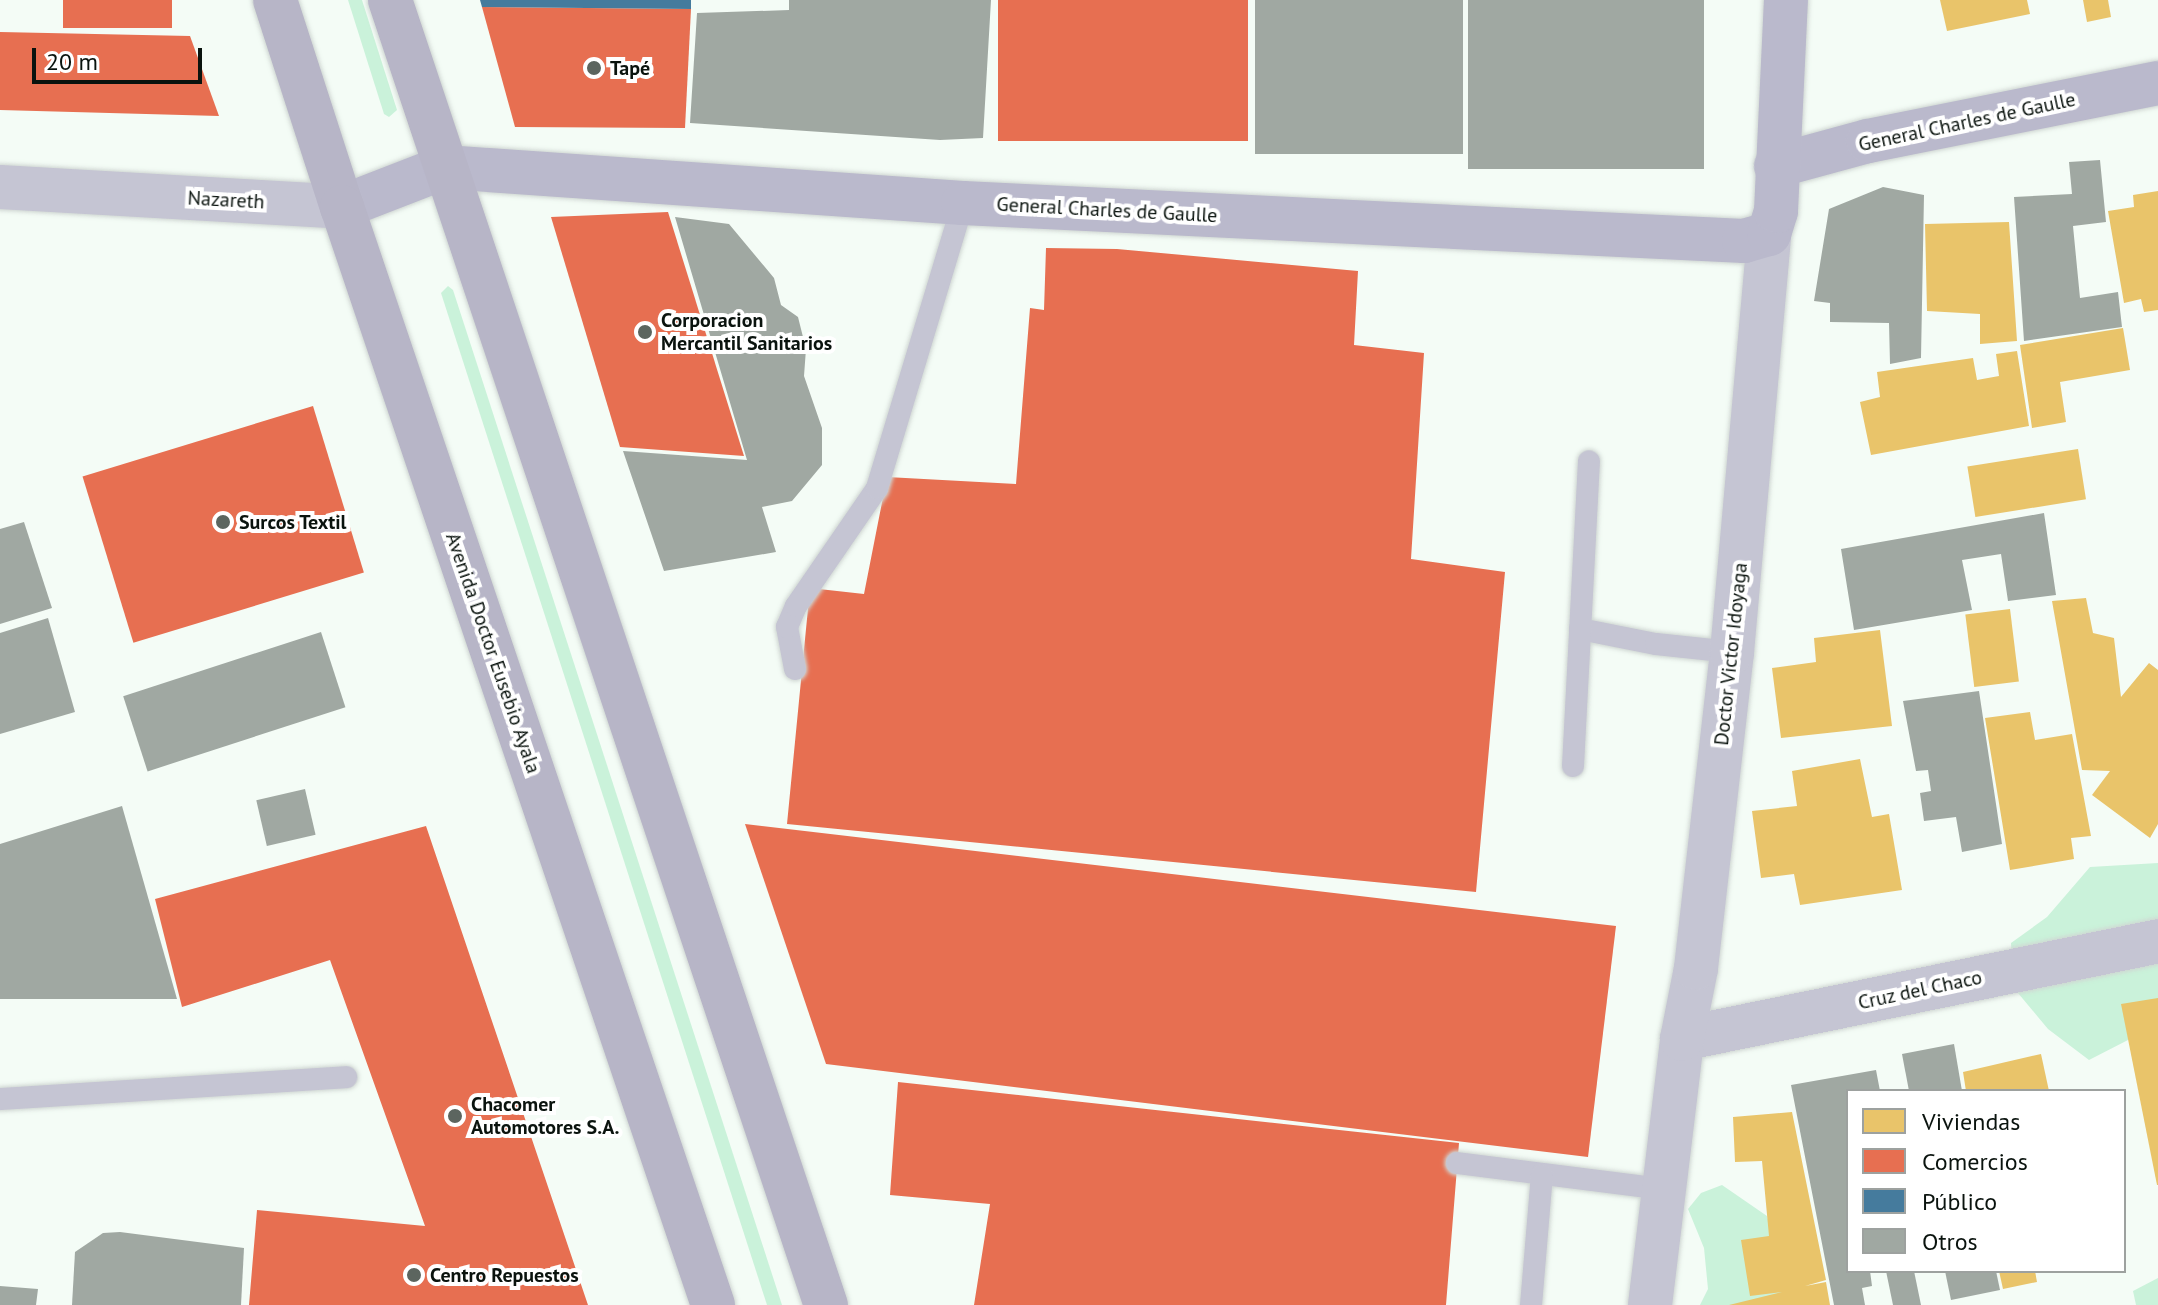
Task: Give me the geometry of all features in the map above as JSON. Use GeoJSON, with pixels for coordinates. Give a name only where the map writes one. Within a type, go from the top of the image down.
{"type":"FeatureCollection","features":[{"type":"Feature","properties":{"kind":"highway","name":"Avenida Doctor Eusebio Ayala"},"geometry":{"type":"LineString","coordinates":[[275,0],[713,1305]]}},
{"type":"Feature","properties":{"kind":"highway"},"geometry":{"type":"LineString","coordinates":[[390,0],[826,1305]]}},
{"type":"Feature","properties":{"kind":"street","name":"Doctor Victor Idoyaga"},"geometry":{"type":"LineString","coordinates":[[1650,1305],[1682,1039],[1696,968],[1732,652],[1769,234],[1776,211],[1786,0]]}},
{"type":"Feature","properties":{"kind":"street","name":"General Charles de Gaulle"},"geometry":{"type":"LineString","coordinates":[[1776,166],[1868,141],[2158,83]]}},
{"type":"Feature","properties":{"kind":"street","name":"Nazareth"},"geometry":{"type":"LineString","coordinates":[[0,187],[342,207],[445,167]]}},
{"type":"Feature","properties":{"kind":"street","name":"General Charles de Gaulle"},"geometry":{"type":"LineString","coordinates":[[445,167],[963,203],[1744,241],[1769,234]]}},
{"type":"Feature","properties":{"kind":"street","name":"Cruz del Chaco"},"geometry":{"type":"LineString","coordinates":[[1682,1039],[2158,941]]}},
{"type":"Feature","properties":{"kind":"lane"},"geometry":{"type":"LineString","coordinates":[[795,669],[787,627],[796,606],[877,488],[963,203]]}},
{"type":"Feature","properties":{"kind":"lane"},"geometry":{"type":"LineString","coordinates":[[1573,766],[1589,461]]}},
{"type":"Feature","properties":{"kind":"lane"},"geometry":{"type":"LineString","coordinates":[[1580,629],[1656,644],[1732,652]]}},
{"type":"Feature","properties":{"kind":"lane"},"geometry":{"type":"LineString","coordinates":[[0,1099],[346,1077]]}},
{"type":"Feature","properties":{"kind":"lane"},"geometry":{"type":"LineString","coordinates":[[1457,1163],[1662,1189]]}},
{"type":"Feature","properties":{"kind":"lane"},"geometry":{"type":"LineString","coordinates":[[1531,1305],[1542,1175]]}},
{"type":"Feature","properties":{"kind":"green space"},"geometry":{"type":"Polygon","coordinates":[[[348,0],[362,0],[397,110],[389,117],[384,114],[348,0]]]}},
{"type":"Feature","properties":{"kind":"green space"},"geometry":{"type":"Polygon","coordinates":[[[448,286],[453,290],[782,1305],[767,1305],[441,293],[448,286]]]}},
{"type":"Feature","properties":{"kind":"green space"},"geometry":{"type":"Polygon","coordinates":[[[2158,863],[2158,1006],[2128,1040],[2089,1060],[2048,1029],[2013,987],[2011,943],[2047,917],[2090,867],[2158,863]]]}},
{"type":"Feature","properties":{"kind":"green space"},"geometry":{"type":"Polygon","coordinates":[[[1722,1185],[1767,1216],[1793,1305],[1700,1305],[1708,1289],[1704,1248],[1688,1209],[1701,1193],[1722,1185]]]}},
{"type":"Feature","properties":{"kind":"green space"},"geometry":{"type":"Polygon","coordinates":[[[2158,1278],[2158,1305],[2136,1305],[2133,1291],[2158,1278]]]}},
{"type":"Feature","properties":{"kind":"building: Viviendas"},"geometry":{"type":"Polygon","coordinates":[[[1940,0],[2027,0],[2030,14],[1947,31],[1940,0]]]}},
{"type":"Feature","properties":{"kind":"building: Viviendas"},"geometry":{"type":"Polygon","coordinates":[[[2083,0],[2108,0],[2111,17],[2087,22],[2083,0]]]}},
{"type":"Feature","properties":{"kind":"building: Viviendas"},"geometry":{"type":"Polygon","coordinates":[[[2158,191],[2158,310],[2144,312],[2141,299],[2124,303],[2108,211],[2134,207],[2133,195],[2158,191]]]}},
{"type":"Feature","properties":{"kind":"building: Viviendas"},"geometry":{"type":"Polygon","coordinates":[[[2009,222],[2017,341],[1980,344],[1980,314],[1927,311],[1925,224],[2009,222]]]}},
{"type":"Feature","properties":{"kind":"building: Viviendas"},"geometry":{"type":"Polygon","coordinates":[[[2123,328],[2130,370],[2060,382],[2066,422],[2032,428],[2020,345],[2123,328]]]}},
{"type":"Feature","properties":{"kind":"building: Viviendas"},"geometry":{"type":"Polygon","coordinates":[[[2017,351],[2029,426],[1871,455],[1860,402],[1880,397],[1877,372],[1973,358],[1977,380],[1999,376],[1996,354],[2017,351]]]}},
{"type":"Feature","properties":{"kind":"building: Viviendas"},"geometry":{"type":"Polygon","coordinates":[[[2078,449],[2086,499],[1975,517],[1967,467],[2078,449]]]}},
{"type":"Feature","properties":{"kind":"building: Viviendas"},"geometry":{"type":"Polygon","coordinates":[[[2086,598],[2093,633],[2114,638],[2121,697],[2149,663],[2158,670],[2158,824],[2150,838],[2092,795],[2110,771],[2082,770],[2052,601],[2086,598]]]}},
{"type":"Feature","properties":{"kind":"building: Viviendas"},"geometry":{"type":"Polygon","coordinates":[[[2010,609],[2019,681],[1974,687],[1965,614],[2010,609]]]}},
{"type":"Feature","properties":{"kind":"building: Viviendas"},"geometry":{"type":"Polygon","coordinates":[[[1880,630],[1892,726],[1781,738],[1772,668],[1816,662],[1814,638],[1880,630]]]}},
{"type":"Feature","properties":{"kind":"building: Viviendas"},"geometry":{"type":"Polygon","coordinates":[[[2030,712],[2035,740],[2072,734],[2091,836],[2071,838],[2074,859],[2010,870],[1985,718],[2030,712]]]}},
{"type":"Feature","properties":{"kind":"building: Viviendas"},"geometry":{"type":"Polygon","coordinates":[[[1860,759],[1872,817],[1889,814],[1902,890],[1800,905],[1794,874],[1761,878],[1752,811],[1797,806],[1792,771],[1860,759]]]}},
{"type":"Feature","properties":{"kind":"building: Viviendas"},"geometry":{"type":"Polygon","coordinates":[[[2158,998],[2158,1185],[2157,1185],[2121,1004],[2158,998]]]}},
{"type":"Feature","properties":{"kind":"building: Viviendas"},"geometry":{"type":"Polygon","coordinates":[[[2041,1054],[2049,1089],[1966,1089],[1963,1072],[2041,1054]]]}},
{"type":"Feature","properties":{"kind":"building: Viviendas"},"geometry":{"type":"Polygon","coordinates":[[[1792,1112],[1826,1280],[1805,1286],[1826,1282],[1830,1305],[1729,1305],[1782,1292],[1750,1296],[1741,1240],[1769,1236],[1762,1161],[1735,1162],[1733,1117],[1792,1112]]]}},
{"type":"Feature","properties":{"kind":"building: Viviendas"},"geometry":{"type":"Polygon","coordinates":[[[1999,1273],[2035,1273],[2037,1282],[2003,1289],[1999,1273]]]}},
{"type":"Feature","properties":{"kind":"building: Comercios"},"geometry":{"type":"Polygon","coordinates":[[[63,0],[172,0],[172,28],[63,28],[63,0]]]}},
{"type":"Feature","properties":{"kind":"building: Comercios"},"geometry":{"type":"Polygon","coordinates":[[[998,0],[1248,0],[1248,141],[998,141],[998,0]]]}},
{"type":"Feature","properties":{"kind":"building: Comercios","name":"Tapé"},"geometry":{"type":"Polygon","coordinates":[[[482,7],[691,9],[685,128],[515,127],[482,7]]]}},
{"type":"Feature","properties":{"kind":"building: Comercios"},"geometry":{"type":"Polygon","coordinates":[[[0,32],[190,36],[219,116],[0,110],[0,32]]]}},
{"type":"Feature","properties":{"kind":"building: Comercios","name":"Corporacion Mercantil Sanitarios"},"geometry":{"type":"Polygon","coordinates":[[[668,212],[744,456],[620,447],[551,217],[668,212]]]}},
{"type":"Feature","properties":{"kind":"building: Comercios"},"geometry":{"type":"Polygon","coordinates":[[[1046,248],[1117,249],[1358,271],[1354,345],[1424,353],[1411,559],[1505,572],[1476,892],[787,824],[810,588],[864,594],[887,477],[1016,484],[1030,308],[1044,310],[1046,248]]]}},
{"type":"Feature","properties":{"kind":"building: Comercios","name":"Surcos Textil"},"geometry":{"type":"Polygon","coordinates":[[[313,406],[364,572],[133,643],[83,476],[313,406]]]}},
{"type":"Feature","properties":{"kind":"building: Comercios"},"geometry":{"type":"Polygon","coordinates":[[[745,824],[1616,926],[1588,1157],[826,1064],[745,824]]]}},
{"type":"Feature","properties":{"kind":"building: Comercios","name":"Chacomer Automotores S.A."},"geometry":{"type":"Polygon","coordinates":[[[426,826],[588,1305],[249,1305],[257,1210],[425,1226],[330,960],[182,1007],[155,899],[426,826]]]}},
{"type":"Feature","properties":{"kind":"building: Comercios"},"geometry":{"type":"Polygon","coordinates":[[[898,1082],[1459,1143],[1446,1305],[974,1305],[990,1204],[890,1195],[898,1082]]]}},
{"type":"Feature","properties":{"kind":"building: Público"},"geometry":{"type":"Polygon","coordinates":[[[480,0],[691,0],[691,9],[482,7],[480,0]]]}},
{"type":"Feature","properties":{"kind":"building: Otros"},"geometry":{"type":"Polygon","coordinates":[[[789,0],[991,0],[983,138],[940,140],[690,123],[697,13],[789,10],[789,0]]]}},
{"type":"Feature","properties":{"kind":"building: Otros"},"geometry":{"type":"Polygon","coordinates":[[[1255,0],[1463,0],[1463,154],[1255,154],[1255,0]]]}},
{"type":"Feature","properties":{"kind":"building: Otros"},"geometry":{"type":"Polygon","coordinates":[[[1468,0],[1704,0],[1704,169],[1468,169],[1468,0]]]}},
{"type":"Feature","properties":{"kind":"building: Otros"},"geometry":{"type":"Polygon","coordinates":[[[2100,160],[2106,222],[2073,226],[2080,298],[2118,292],[2122,327],[2024,341],[2014,197],[2072,194],[2069,162],[2100,160]]]}},
{"type":"Feature","properties":{"kind":"building: Otros"},"geometry":{"type":"Polygon","coordinates":[[[1883,187],[1924,195],[1921,358],[1890,364],[1889,323],[1830,322],[1830,303],[1814,301],[1829,209],[1883,187]]]}},
{"type":"Feature","properties":{"kind":"building: Otros"},"geometry":{"type":"Polygon","coordinates":[[[675,217],[729,224],[774,278],[781,305],[798,317],[806,349],[804,376],[822,428],[822,465],[792,501],[762,507],[776,552],[664,571],[623,451],[747,460],[675,217]]]}},
{"type":"Feature","properties":{"kind":"building: Otros"},"geometry":{"type":"Polygon","coordinates":[[[2044,513],[2056,595],[2008,601],[2001,554],[1962,560],[1972,610],[1854,630],[1841,549],[2044,513]]]}},
{"type":"Feature","properties":{"kind":"building: Otros"},"geometry":{"type":"Polygon","coordinates":[[[24,522],[52,608],[0,624],[0,529],[24,522]]]}},
{"type":"Feature","properties":{"kind":"building: Otros"},"geometry":{"type":"Polygon","coordinates":[[[48,618],[75,712],[0,734],[0,633],[48,618]]]}},
{"type":"Feature","properties":{"kind":"building: Otros"},"geometry":{"type":"Polygon","coordinates":[[[321,632],[345,707],[148,771],[123,696],[321,632]]]}},
{"type":"Feature","properties":{"kind":"building: Otros"},"geometry":{"type":"Polygon","coordinates":[[[1979,691],[2002,844],[1962,852],[1956,817],[1924,821],[1920,793],[1931,791],[1928,770],[1916,771],[1903,701],[1979,691]]]}},
{"type":"Feature","properties":{"kind":"building: Otros"},"geometry":{"type":"Polygon","coordinates":[[[305,789],[316,835],[267,846],[256,800],[305,789]]]}},
{"type":"Feature","properties":{"kind":"building: Otros"},"geometry":{"type":"Polygon","coordinates":[[[122,806],[177,999],[0,999],[0,844],[122,806]]]}},
{"type":"Feature","properties":{"kind":"building: Otros"},"geometry":{"type":"Polygon","coordinates":[[[1954,1044],[1962,1089],[1909,1089],[1902,1054],[1954,1044]]]}},
{"type":"Feature","properties":{"kind":"building: Otros"},"geometry":{"type":"Polygon","coordinates":[[[1876,1070],[1880,1089],[1846,1089],[1846,1273],[1870,1273],[1872,1286],[1862,1288],[1865,1305],[1834,1305],[1791,1085],[1876,1070]]]}},
{"type":"Feature","properties":{"kind":"building: Otros"},"geometry":{"type":"Polygon","coordinates":[[[120,1232],[244,1248],[241,1305],[72,1305],[75,1252],[103,1233],[120,1232]]]}},
{"type":"Feature","properties":{"kind":"building: Otros"},"geometry":{"type":"Polygon","coordinates":[[[1886,1273],[1914,1273],[1921,1305],[1893,1305],[1886,1273]]]}},
{"type":"Feature","properties":{"kind":"building: Otros"},"geometry":{"type":"Polygon","coordinates":[[[1945,1273],[1996,1273],[2000,1290],[1951,1300],[1945,1273]]]}},
{"type":"Feature","properties":{"kind":"building: Otros"},"geometry":{"type":"Polygon","coordinates":[[[0,1286],[38,1289],[36,1305],[0,1305],[0,1286]]]}},
{"type":"Feature","properties":{"kind":"place","name":"Tapé"},"geometry":{"type":"Point","coordinates":[594,68]}},
{"type":"Feature","properties":{"kind":"place","name":"Corporacion Mercantil Sanitarios"},"geometry":{"type":"Point","coordinates":[645,332]}},
{"type":"Feature","properties":{"kind":"place","name":"Surcos Textil"},"geometry":{"type":"Point","coordinates":[223,522]}},
{"type":"Feature","properties":{"kind":"place","name":"Chacomer Automotores S.A."},"geometry":{"type":"Point","coordinates":[455,1116]}},
{"type":"Feature","properties":{"kind":"place","name":"Centro Repuestos"},"geometry":{"type":"Point","coordinates":[414,1275]}}]}
